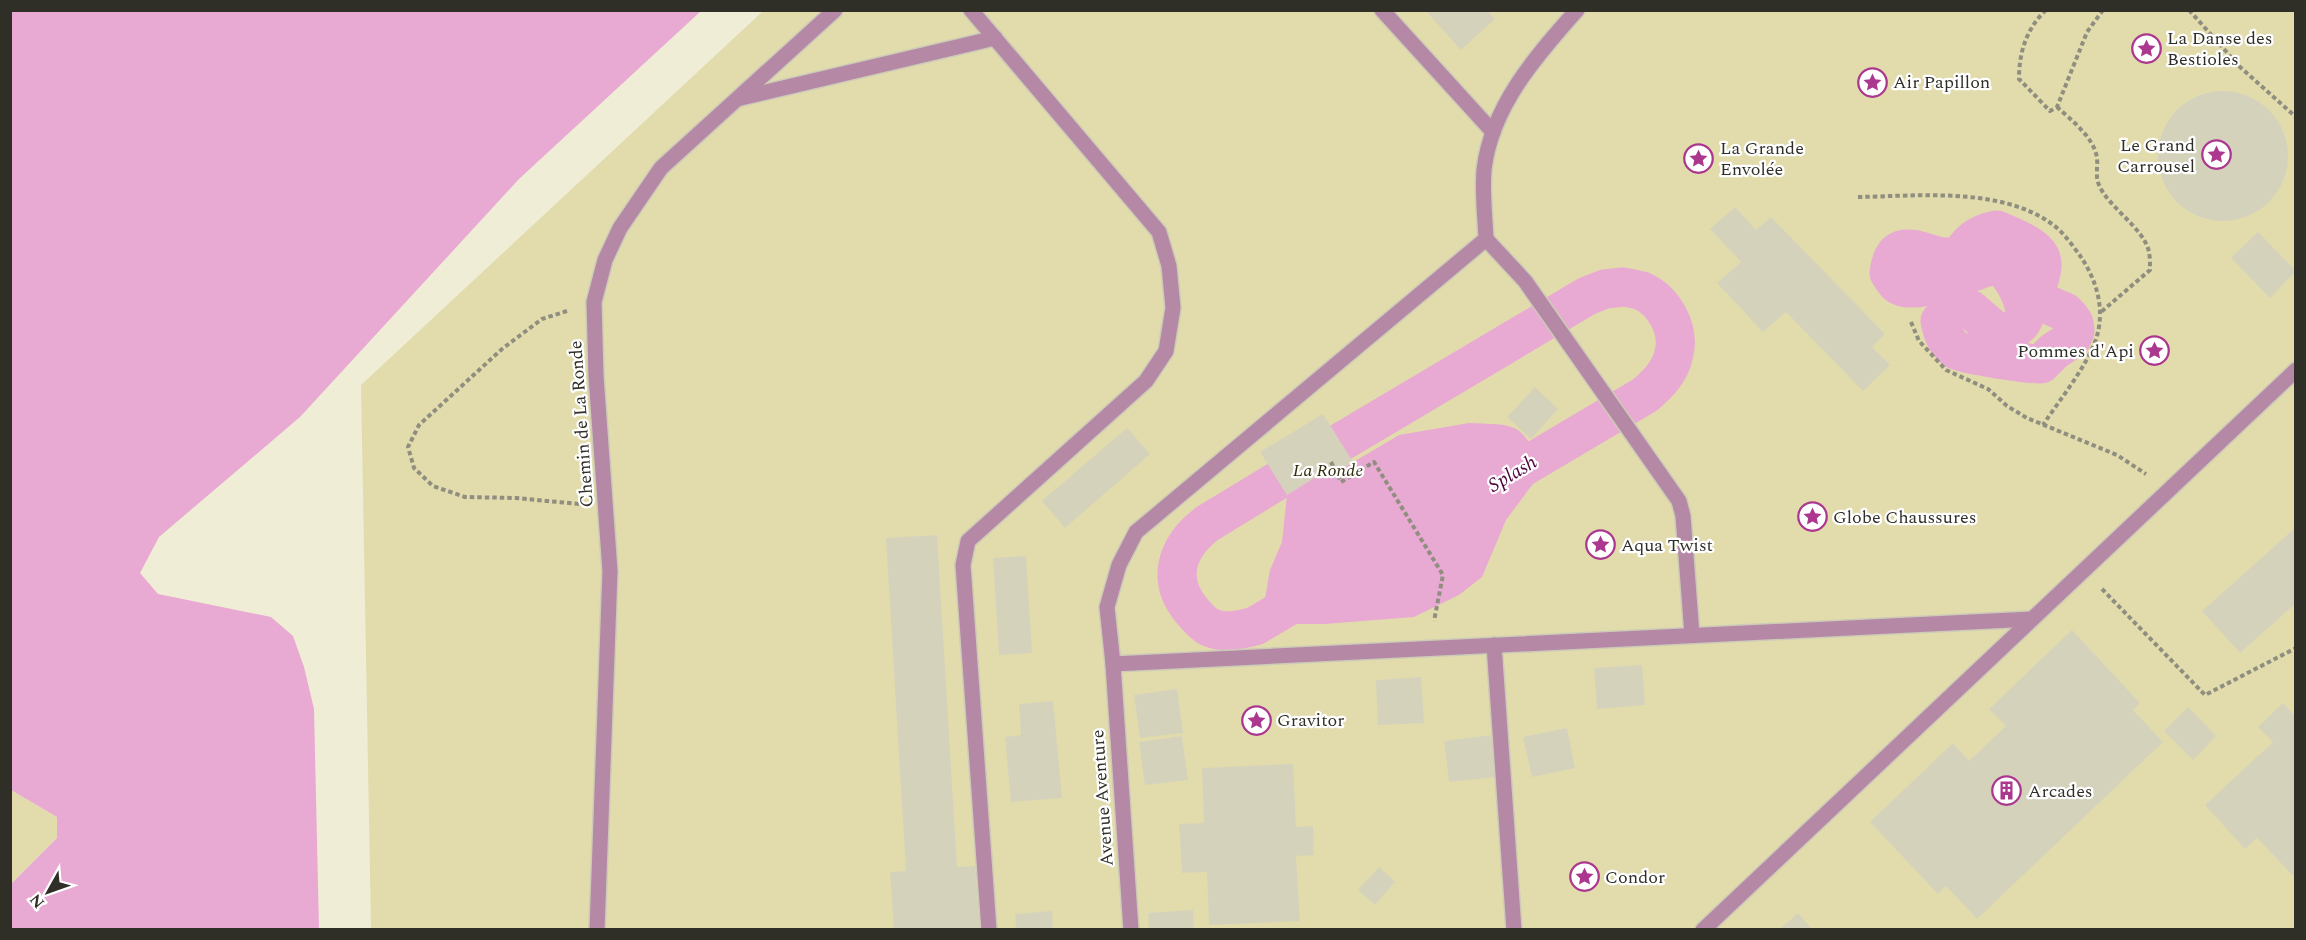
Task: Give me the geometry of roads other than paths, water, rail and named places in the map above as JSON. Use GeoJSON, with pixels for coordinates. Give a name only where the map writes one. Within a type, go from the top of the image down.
{"type":"FeatureCollection","features":[{"type":"Feature","properties":{"kind":"street","name":"Chemin de La Ronde"},"geometry":{"type":"LineString","coordinates":[[597,930],[610,572],[596,376],[594,302],[604,260],[620,228],[661,168],[835,10]]}},
{"type":"Feature","properties":{"kind":"street"},"geometry":{"type":"LineString","coordinates":[[971,10],[1159,232],[1169,266],[1173,308],[1166,351],[1146,381],[968,541],[963,565],[989,930]]}},
{"type":"Feature","properties":{"kind":"street"},"geometry":{"type":"LineString","coordinates":[[1382,10],[1493,132]]}},
{"type":"Feature","properties":{"kind":"street"},"geometry":{"type":"LineString","coordinates":[[1578,10],[1516,85],[1493,132],[1484,170],[1486,238],[1525,281],[1678,501],[1683,516],[1692,635]]}},
{"type":"Feature","properties":{"kind":"street"},"geometry":{"type":"LineString","coordinates":[[738,99],[995,39]]}},
{"type":"Feature","properties":{"kind":"street","name":"Avenue Aventure"},"geometry":{"type":"LineString","coordinates":[[1131,930],[1107,607],[1119,565],[1136,532],[1486,238]]}},
{"type":"Feature","properties":{"kind":"street"},"geometry":{"type":"LineString","coordinates":[[1703,930],[2295,370]]}},
{"type":"Feature","properties":{"kind":"street"},"geometry":{"type":"LineString","coordinates":[[1113,664],[2032,619]]}},
{"type":"Feature","properties":{"kind":"street"},"geometry":{"type":"LineString","coordinates":[[1494,645],[1514,930]]}},
{"type":"Feature","properties":{"kind":"water"},"geometry":{"type":"Polygon","coordinates":[[[10,11],[701,11],[519,179],[300,417],[159,537],[140,573],[158,594],[271,617],[293,636],[304,667],[314,709],[319,929],[11,929],[11,884],[57,838],[57,817],[11,790],[10,11]]]}},
{"type":"Feature","properties":{"kind":"water"},"geometry":{"type":"Polygon","coordinates":[[[1469,423],[1509,426],[1517,430],[1529,443],[1544,469],[1506,520],[1482,577],[1459,595],[1414,617],[1324,624],[1276,624],[1264,604],[1270,570],[1282,542],[1287,495],[1329,469],[1333,474],[1399,435],[1469,423]]]}},
{"type":"Feature","properties":{"kind":"waterway"},"geometry":{"type":"LineString","coordinates":[[1997,230],[2025,243],[2037,252],[2041,258],[2042,267],[2036,292],[2046,304],[2065,312],[2074,323],[2075,331],[2071,340],[2054,351],[2041,364],[1961,352],[1947,341],[1943,333],[1940,321],[1950,313],[1961,309],[1970,309],[1998,333],[2010,331],[2020,325],[2024,318],[2024,305],[2014,281],[1999,267],[1987,267],[1936,284],[1914,288],[1897,284],[1889,273],[1893,259],[1899,251],[1917,250],[1948,257],[1960,254],[1978,237],[1997,230]]}},
{"type":"Feature","properties":{"kind":"waterway","name":"Splash"},"geometry":{"type":"LineString","coordinates":[[1623,287],[1642,291],[1657,302],[1669,317],[1675,335],[1674,353],[1670,366],[1659,382],[1645,395],[1255,626],[1232,631],[1215,629],[1204,624],[1192,611],[1179,587],[1178,564],[1189,542],[1208,523],[1587,296],[1605,289],[1623,287]]}},
{"type":"Feature","properties":{"kind":"place","name":"La Danse des Bestioles"},"geometry":{"type":"Point","coordinates":[2146,48]}},
{"type":"Feature","properties":{"kind":"place","name":"Air Papillon"},"geometry":{"type":"Point","coordinates":[1872,82]}},
{"type":"Feature","properties":{"kind":"place","name":"Le Grand Carrousel"},"geometry":{"type":"Point","coordinates":[2216,155]}},
{"type":"Feature","properties":{"kind":"place","name":"La Grande Envolée"},"geometry":{"type":"Point","coordinates":[1699,158]}},
{"type":"Feature","properties":{"kind":"place","name":"Pommes d'Api"},"geometry":{"type":"Point","coordinates":[2155,351]}},
{"type":"Feature","properties":{"kind":"place","name":"Globe Chaussures"},"geometry":{"type":"Point","coordinates":[1812,517]}},
{"type":"Feature","properties":{"kind":"place","name":"Aqua Twist"},"geometry":{"type":"Point","coordinates":[1600,545]}},
{"type":"Feature","properties":{"kind":"place","name":"Gravitor"},"geometry":{"type":"Point","coordinates":[1256,720]}},
{"type":"Feature","properties":{"kind":"place","name":"Arcades"},"geometry":{"type":"Point","coordinates":[2007,791]}},
{"type":"Feature","properties":{"kind":"place","name":"Condor"},"geometry":{"type":"Point","coordinates":[1584,877]}},
{"type":"Feature","properties":{"kind":"park label","name":"La Ronde"},"geometry":{"type":"Point","coordinates":[1328,470]}}]}
